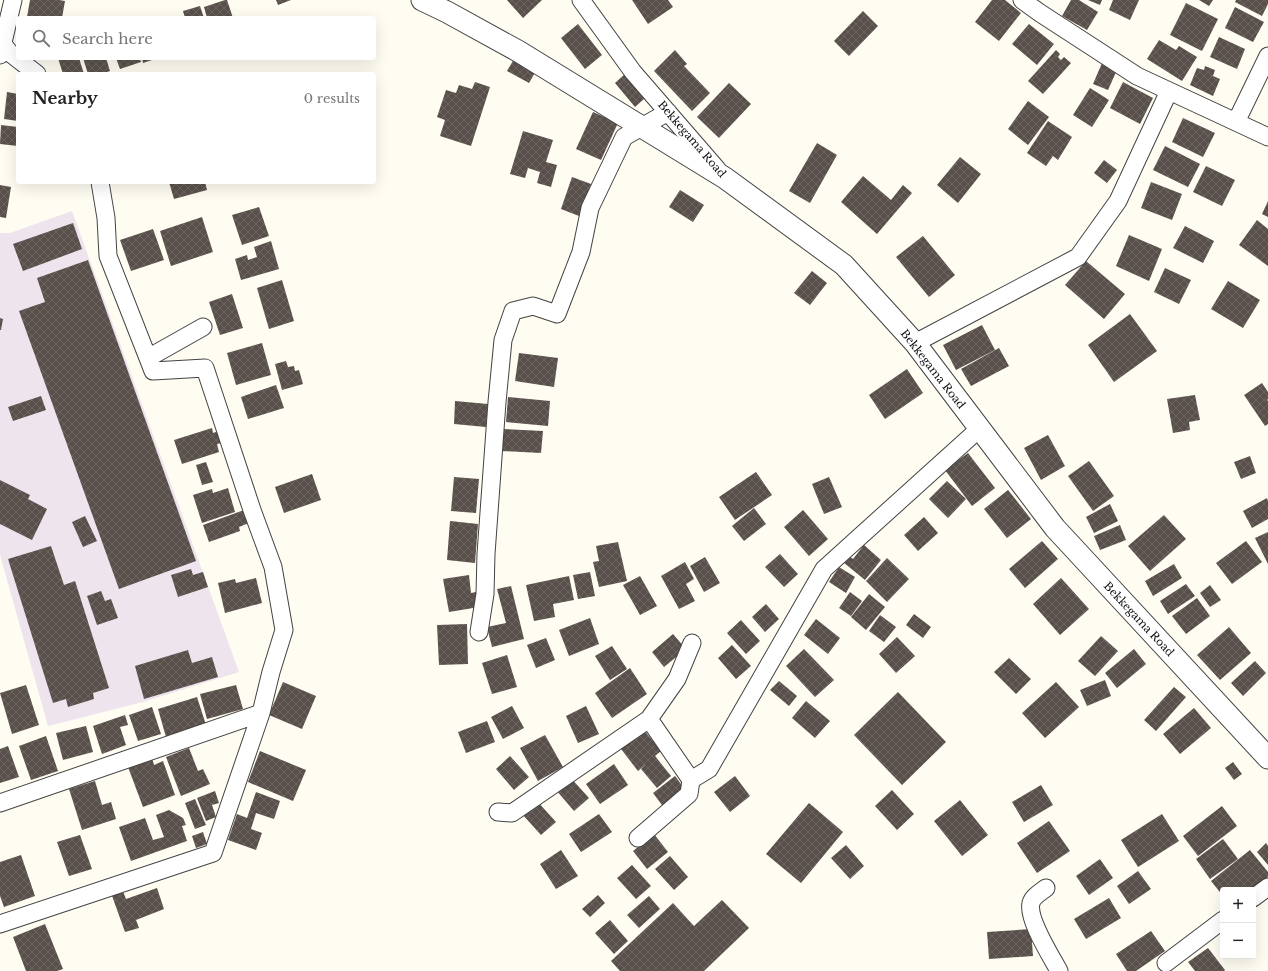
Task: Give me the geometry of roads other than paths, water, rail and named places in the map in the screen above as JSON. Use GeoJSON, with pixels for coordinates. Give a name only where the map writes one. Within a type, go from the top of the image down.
{"type":"FeatureCollection","features":[{"type":"Feature","properties":{"kind":"street"},"geometry":{"type":"LineString","coordinates":[[13,0],[1,49],[16,58]]}},
{"type":"Feature","properties":{"kind":"street"},"geometry":{"type":"LineString","coordinates":[[422,0],[518,51],[724,178]]}},
{"type":"Feature","properties":{"kind":"street","name":"Bekkegama Road"},"geometry":{"type":"LineString","coordinates":[[581,0],[634,72],[724,178],[844,265],[915,343],[1055,528],[1268,758]]}},
{"type":"Feature","properties":{"kind":"street"},"geometry":{"type":"LineString","coordinates":[[1022,0],[1043,7],[1137,76],[1268,137]]}},
{"type":"Feature","properties":{"kind":"street"},"geometry":{"type":"LineString","coordinates":[[1236,122],[1268,56]]}},
{"type":"Feature","properties":{"kind":"street"},"geometry":{"type":"LineString","coordinates":[[19,60],[34,72]]}},
{"type":"Feature","properties":{"kind":"street"},"geometry":{"type":"LineString","coordinates":[[915,343],[1078,257],[1118,202],[1169,91]]}},
{"type":"Feature","properties":{"kind":"street"},"geometry":{"type":"LineString","coordinates":[[479,632],[485,594],[486,554],[498,387],[504,340],[512,311],[533,306],[556,314],[581,252],[590,208],[624,138],[668,112]]}},
{"type":"Feature","properties":{"kind":"street"},"geometry":{"type":"LineString","coordinates":[[0,924],[213,854],[261,713],[271,672],[284,630],[273,567],[252,510],[205,368],[153,371],[108,256],[106,218],[100,184]]}},
{"type":"Feature","properties":{"kind":"street"},"geometry":{"type":"LineString","coordinates":[[148,358],[203,327]]}},
{"type":"Feature","properties":{"kind":"street"},"geometry":{"type":"LineString","coordinates":[[691,780],[709,769],[824,569],[980,428]]}},
{"type":"Feature","properties":{"kind":"street"},"geometry":{"type":"LineString","coordinates":[[498,812],[512,813],[649,719],[677,678],[692,643]]}},
{"type":"Feature","properties":{"kind":"street"},"geometry":{"type":"LineString","coordinates":[[0,803],[261,713]]}},
{"type":"Feature","properties":{"kind":"street"},"geometry":{"type":"LineString","coordinates":[[638,838],[689,794],[691,780],[649,719]]}},
{"type":"Feature","properties":{"kind":"street"},"geometry":{"type":"LineString","coordinates":[[1256,896],[1268,887]]}},
{"type":"Feature","properties":{"kind":"street"},"geometry":{"type":"LineString","coordinates":[[1046,888],[1034,897],[1031,912],[1038,930],[1059,971]]}},
{"type":"Feature","properties":{"kind":"street"},"geometry":{"type":"LineString","coordinates":[[1166,963],[1220,922]]}}]}
